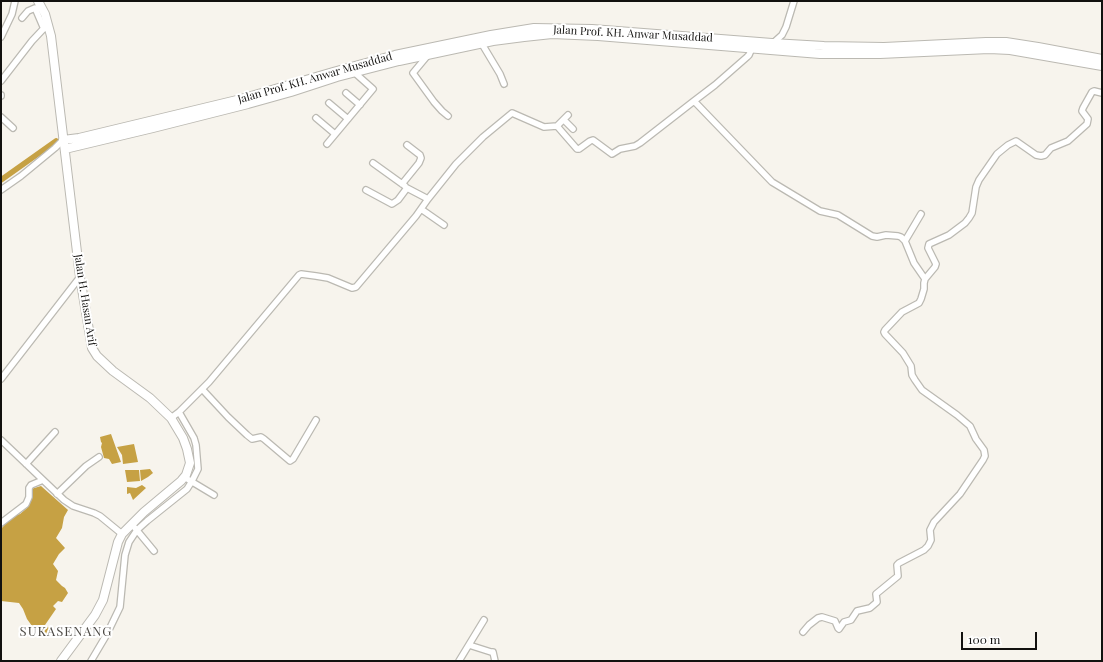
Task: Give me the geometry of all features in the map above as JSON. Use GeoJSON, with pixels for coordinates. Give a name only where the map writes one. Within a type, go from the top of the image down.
{"type":"FeatureCollection","features":[{"type":"Feature","properties":{"kind":"street"},"geometry":{"type":"LineString","coordinates":[[1,37],[12,14],[15,1]]}},
{"type":"Feature","properties":{"kind":"street","name":"Jalan H. Hasan Arif"},"geometry":{"type":"LineString","coordinates":[[38,1],[45,14],[46,26],[53,50],[66,139],[72,148],[80,277],[93,351],[113,371],[175,415],[188,449],[190,465],[189,479]]}},
{"type":"Feature","properties":{"kind":"street"},"geometry":{"type":"LineString","coordinates":[[772,47],[782,35],[786,27],[794,1]]}},
{"type":"Feature","properties":{"kind":"street"},"geometry":{"type":"LineString","coordinates":[[1,81],[32,41],[46,26],[35,8],[28,11],[22,18]]}},
{"type":"Feature","properties":{"kind":"street","name":"Jalan Prof. KH. Anwar Musaddad"},"geometry":{"type":"LineString","coordinates":[[66,139],[79,138],[241,99],[378,59],[450,47],[482,44],[524,33]]}},
{"type":"Feature","properties":{"kind":"street","name":"Jalan Prof. KH. Anwar Musaddad"},"geometry":{"type":"LineString","coordinates":[[72,148],[248,104],[399,61],[428,55],[491,35],[524,33],[703,41],[841,54],[880,54],[989,49],[1076,58],[1102,59]]}},
{"type":"Feature","properties":{"kind":"street","name":"Jalan Prof. KH. Anwar Musaddad"},"geometry":{"type":"LineString","coordinates":[[703,41],[752,48],[772,47]]}},
{"type":"Feature","properties":{"kind":"street"},"geometry":{"type":"LineString","coordinates":[[482,44],[500,74],[504,84]]}},
{"type":"Feature","properties":{"kind":"street"},"geometry":{"type":"LineString","coordinates":[[557,126],[577,149],[593,140],[612,154],[635,146],[715,86],[749,55],[752,48]]}},
{"type":"Feature","properties":{"kind":"street"},"geometry":{"type":"LineString","coordinates":[[428,55],[413,73],[434,102],[448,116]]}},
{"type":"Feature","properties":{"kind":"street","name":"Jalan Prof. KH. Anwar Musaddad"},"geometry":{"type":"LineString","coordinates":[[1076,58],[1102,66]]}},
{"type":"Feature","properties":{"kind":"street"},"geometry":{"type":"LineString","coordinates":[[326,144],[373,89],[355,73]]}},
{"type":"Feature","properties":{"kind":"street"},"geometry":{"type":"LineString","coordinates":[[924,279],[934,269],[936,264],[928,248],[929,244],[949,235],[965,223],[969,218],[972,213],[976,187],[979,180],[997,154],[1008,145],[1016,141],[1036,155],[1044,156],[1051,148],[1068,141],[1087,124],[1088,119],[1082,111],[1083,108],[1094,91],[1102,93]]}},
{"type":"Feature","properties":{"kind":"street"},"geometry":{"type":"LineString","coordinates":[[346,93],[360,105]]}},
{"type":"Feature","properties":{"kind":"street"},"geometry":{"type":"LineString","coordinates":[[694,101],[772,182],[819,210],[838,215],[872,236],[898,236],[905,241],[914,263],[924,279],[924,289],[919,303],[902,312],[884,332],[903,353],[910,366],[912,375],[922,390],[970,426],[976,439],[984,450],[985,456],[981,465],[960,494],[934,522],[930,530],[931,540],[928,546],[924,550],[898,563],[898,576],[876,594],[877,602],[870,608],[859,610],[851,620],[844,622],[839,629],[835,621],[819,617],[803,632]]}},
{"type":"Feature","properties":{"kind":"street"},"geometry":{"type":"LineString","coordinates":[[329,103],[348,119]]}},
{"type":"Feature","properties":{"kind":"street"},"geometry":{"type":"LineString","coordinates":[[175,415],[202,389],[299,275],[301,274],[328,278],[352,288],[356,287],[421,210],[456,164],[483,136],[512,113],[544,126],[557,126],[566,117],[573,129]]}},
{"type":"Feature","properties":{"kind":"street"},"geometry":{"type":"LineString","coordinates":[[1,116],[13,128]]}},
{"type":"Feature","properties":{"kind":"street"},"geometry":{"type":"LineString","coordinates":[[316,118],[335,134]]}},
{"type":"Feature","properties":{"kind":"street"},"geometry":{"type":"LineString","coordinates":[[1,190],[21,176],[66,139]]}},
{"type":"Feature","properties":{"kind":"street"},"geometry":{"type":"LineString","coordinates":[[366,190],[392,204],[398,200],[404,186],[419,163],[421,157],[407,145]]}},
{"type":"Feature","properties":{"kind":"street"},"geometry":{"type":"LineString","coordinates":[[55,148],[72,148]]}},
{"type":"Feature","properties":{"kind":"street"},"geometry":{"type":"LineString","coordinates":[[373,163],[404,186],[428,199]]}},
{"type":"Feature","properties":{"kind":"street"},"geometry":{"type":"LineString","coordinates":[[421,210],[444,225]]}},
{"type":"Feature","properties":{"kind":"street"},"geometry":{"type":"LineString","coordinates":[[905,241],[921,214]]}},
{"type":"Feature","properties":{"kind":"street"},"geometry":{"type":"LineString","coordinates":[[1,379],[80,277]]}},
{"type":"Feature","properties":{"kind":"street"},"geometry":{"type":"LineString","coordinates":[[202,389],[247,435],[252,439],[260,437],[264,439],[290,461],[293,459],[316,420]]}},
{"type":"Feature","properties":{"kind":"street"},"geometry":{"type":"LineString","coordinates":[[26,464],[55,432]]}},
{"type":"Feature","properties":{"kind":"street"},"geometry":{"type":"LineString","coordinates":[[1,440],[26,464],[39,482],[73,506],[100,516],[122,534]]}},
{"type":"Feature","properties":{"kind":"street"},"geometry":{"type":"LineString","coordinates":[[57,494],[86,466],[99,457]]}},
{"type":"Feature","properties":{"kind":"street"},"geometry":{"type":"LineString","coordinates":[[61,661],[95,615],[103,600],[118,542],[122,534],[134,527],[189,479],[214,495]]}},
{"type":"Feature","properties":{"kind":"street"},"geometry":{"type":"LineString","coordinates":[[1,522],[26,504],[29,497],[29,488],[31,485],[39,482]]}},
{"type":"Feature","properties":{"kind":"street"},"geometry":{"type":"LineString","coordinates":[[134,527],[154,552]]}},
{"type":"Feature","properties":{"kind":"street"},"geometry":{"type":"LineString","coordinates":[[91,661],[107,634],[120,607],[126,548],[134,527]]}},
{"type":"Feature","properties":{"kind":"street"},"geometry":{"type":"LineString","coordinates":[[459,661],[484,620]]}},
{"type":"Feature","properties":{"kind":"street"},"geometry":{"type":"LineString","coordinates":[[469,646],[493,652],[494,661]]}},
{"type":"Feature","properties":{"kind":"shaded area"},"geometry":{"type":"Polygon","coordinates":[[[111,434],[121,462],[112,464],[109,459],[104,458],[100,437],[111,434]]]}},
{"type":"Feature","properties":{"kind":"shaded area"},"geometry":{"type":"Polygon","coordinates":[[[134,444],[138,462],[123,464],[122,455],[117,447],[134,444]]]}},
{"type":"Feature","properties":{"kind":"shaded area"},"geometry":{"type":"Polygon","coordinates":[[[150,469],[153,473],[141,481],[140,470],[150,469]]]}},
{"type":"Feature","properties":{"kind":"shaded area"},"geometry":{"type":"Polygon","coordinates":[[[125,470],[139,470],[140,481],[127,482],[125,470]]]}},
{"type":"Feature","properties":{"kind":"shaded area"},"geometry":{"type":"Polygon","coordinates":[[[142,485],[146,488],[133,500],[130,493],[127,494],[127,487],[136,488],[142,485]]]}},
{"type":"Feature","properties":{"kind":"shaded area"},"geometry":{"type":"Polygon","coordinates":[[[41,486],[68,510],[64,517],[62,528],[56,538],[65,548],[53,564],[58,571],[56,580],[68,593],[62,602],[58,601],[53,606],[56,609],[45,625],[53,631],[50,637],[32,626],[19,603],[1,601],[1,529],[14,516],[20,514],[27,508],[30,500],[31,489],[41,486]]]}},
{"type":"Feature","properties":{"kind":"waterway"},"geometry":{"type":"LineString","coordinates":[[1,180],[56,141]]}},
{"type":"Feature","properties":{"kind":"district","name":"SUKASENANG"},"geometry":{"type":"Point","coordinates":[66,632]}}]}
